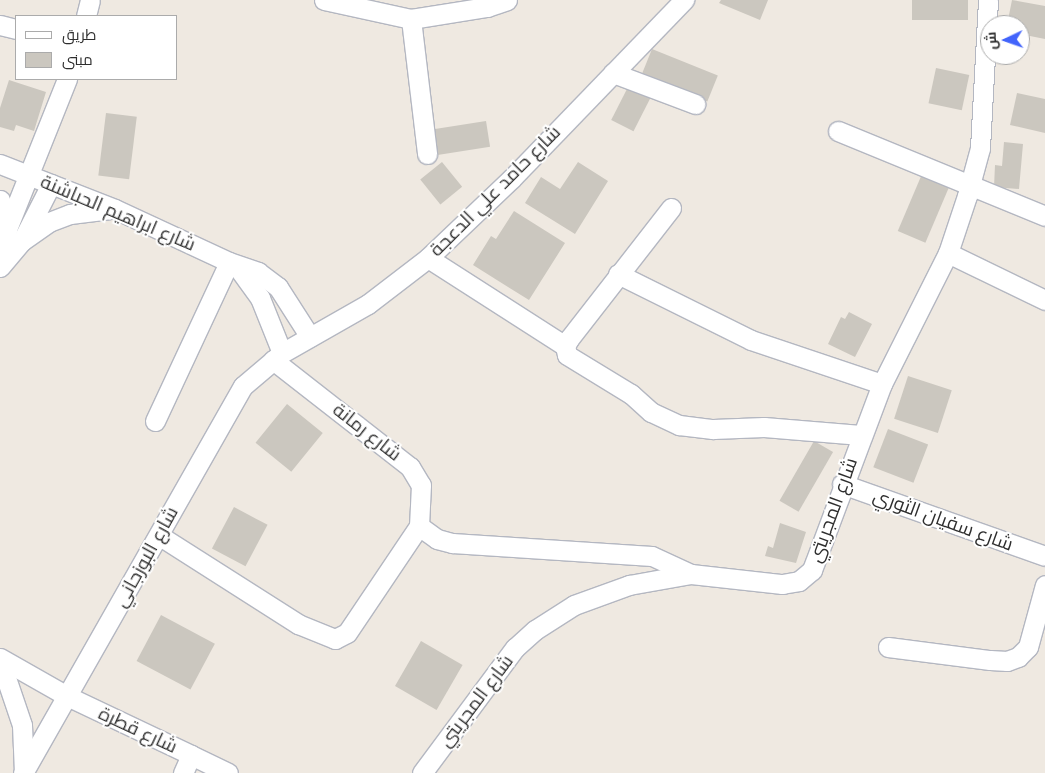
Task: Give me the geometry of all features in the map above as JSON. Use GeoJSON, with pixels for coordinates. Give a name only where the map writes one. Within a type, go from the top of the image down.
{"type":"FeatureCollection","features":[{"type":"Feature","properties":{"kind":"street"},"geometry":{"type":"LineString","coordinates":[[86,15],[90,0]]}},
{"type":"Feature","properties":{"kind":"street"},"geometry":{"type":"LineString","coordinates":[[324,0],[411,19],[487,7],[507,0]]}},
{"type":"Feature","properties":{"kind":"street","name":"شارع حامد علي الدعجة"},"geometry":{"type":"LineString","coordinates":[[278,356],[368,304],[428,258],[684,0]]}},
{"type":"Feature","properties":{"kind":"street","name":"شارع المجريتي"},"geometry":{"type":"LineString","coordinates":[[422,773],[493,674],[535,630],[598,594],[691,574],[762,582],[799,581],[812,570],[861,435],[882,384],[948,253],[970,185],[980,148],[988,0]]}},
{"type":"Feature","properties":{"kind":"street"},"geometry":{"type":"LineString","coordinates":[[411,19],[427,154]]}},
{"type":"Feature","properties":{"kind":"street"},"geometry":{"type":"LineString","coordinates":[[0,25],[15,28]]}},
{"type":"Feature","properties":{"kind":"street"},"geometry":{"type":"LineString","coordinates":[[613,73],[696,104]]}},
{"type":"Feature","properties":{"kind":"street"},"geometry":{"type":"LineString","coordinates":[[0,257],[7,230],[67,80]]}},
{"type":"Feature","properties":{"kind":"street"},"geometry":{"type":"LineString","coordinates":[[838,132],[1045,216]]}},
{"type":"Feature","properties":{"kind":"street","name":"شارع ابراهيم الحباشنة"},"geometry":{"type":"LineString","coordinates":[[0,164],[115,209],[232,263],[258,272],[278,287],[310,337]]}},
{"type":"Feature","properties":{"kind":"street"},"geometry":{"type":"LineString","coordinates":[[0,267],[22,241],[51,184]]}},
{"type":"Feature","properties":{"kind":"street"},"geometry":{"type":"LineString","coordinates":[[0,200],[7,230]]}},
{"type":"Feature","properties":{"kind":"street"},"geometry":{"type":"LineString","coordinates":[[671,208],[618,274],[566,346],[567,355],[631,394],[651,412],[680,425],[730,429],[764,427],[861,435]]}},
{"type":"Feature","properties":{"kind":"street"},"geometry":{"type":"LineString","coordinates":[[22,241],[49,222],[70,214],[115,209]]}},
{"type":"Feature","properties":{"kind":"street"},"geometry":{"type":"LineString","coordinates":[[948,253],[1045,300]]}},
{"type":"Feature","properties":{"kind":"street"},"geometry":{"type":"LineString","coordinates":[[428,258],[566,346]]}},
{"type":"Feature","properties":{"kind":"street"},"geometry":{"type":"LineString","coordinates":[[155,421],[232,263]]}},
{"type":"Feature","properties":{"kind":"street","name":"شارع ابراهيم الحباشنة"},"geometry":{"type":"LineString","coordinates":[[232,263],[260,298],[278,356]]}},
{"type":"Feature","properties":{"kind":"street"},"geometry":{"type":"LineString","coordinates":[[618,274],[699,311],[752,340],[882,384]]}},
{"type":"Feature","properties":{"kind":"street","name":"شارع رمانة"},"geometry":{"type":"LineString","coordinates":[[278,356],[410,466],[420,485],[419,526]]}},
{"type":"Feature","properties":{"kind":"street","name":"شارع البوزجاني"},"geometry":{"type":"LineString","coordinates":[[24,772],[160,536],[232,402],[250,379],[278,356]]}},
{"type":"Feature","properties":{"kind":"street","name":"شارع سفيان الثوري"},"geometry":{"type":"LineString","coordinates":[[842,484],[1045,556]]}},
{"type":"Feature","properties":{"kind":"street"},"geometry":{"type":"LineString","coordinates":[[160,536],[298,624],[335,639],[347,633],[419,526],[437,539],[452,543],[652,556],[691,574]]}},
{"type":"Feature","properties":{"kind":"street"},"geometry":{"type":"LineString","coordinates":[[888,647],[1007,661],[1018,657],[1038,635],[1045,585]]}},
{"type":"Feature","properties":{"kind":"street"},"geometry":{"type":"LineString","coordinates":[[0,659],[22,725],[24,772]]}},
{"type":"Feature","properties":{"kind":"street","name":"شارع قطرة"},"geometry":{"type":"LineString","coordinates":[[0,659],[67,696],[191,755],[183,773]]}},
{"type":"Feature","properties":{"kind":"street"},"geometry":{"type":"LineString","coordinates":[[191,755],[228,773]]}},
{"type":"Feature","properties":{"kind":"building"},"geometry":{"type":"Polygon","coordinates":[[[721,0],[768,0],[760,20],[719,3],[721,0]]]}},
{"type":"Feature","properties":{"kind":"building"},"geometry":{"type":"Polygon","coordinates":[[[912,0],[968,0],[968,20],[912,20],[912,0]]]}},
{"type":"Feature","properties":{"kind":"building"},"geometry":{"type":"Polygon","coordinates":[[[1012,0],[1045,6],[1045,39],[1030,36],[1030,15],[1009,15],[1012,0]]]}},
{"type":"Feature","properties":{"kind":"building"},"geometry":{"type":"Polygon","coordinates":[[[652,49],[718,76],[707,102],[642,75],[652,49]]]}},
{"type":"Feature","properties":{"kind":"building"},"geometry":{"type":"Polygon","coordinates":[[[936,68],[969,75],[962,110],[929,103],[936,68]]]}},
{"type":"Feature","properties":{"kind":"building"},"geometry":{"type":"Polygon","coordinates":[[[9,80],[46,92],[34,131],[16,125],[14,131],[0,127],[0,108],[9,80]]]}},
{"type":"Feature","properties":{"kind":"building"},"geometry":{"type":"Polygon","coordinates":[[[628,87],[650,98],[633,131],[611,120],[628,87]]]}},
{"type":"Feature","properties":{"kind":"building"},"geometry":{"type":"Polygon","coordinates":[[[1017,93],[1045,99],[1045,133],[1010,125],[1017,93]]]}},
{"type":"Feature","properties":{"kind":"building"},"geometry":{"type":"Polygon","coordinates":[[[106,113],[137,117],[129,179],[98,176],[106,113]]]}},
{"type":"Feature","properties":{"kind":"building"},"geometry":{"type":"Polygon","coordinates":[[[486,121],[490,147],[433,156],[429,130],[486,121]]]}},
{"type":"Feature","properties":{"kind":"building"},"geometry":{"type":"Polygon","coordinates":[[[1004,142],[1023,144],[1019,189],[994,187],[995,165],[1002,166],[1004,142]]]}},
{"type":"Feature","properties":{"kind":"building"},"geometry":{"type":"Polygon","coordinates":[[[442,162],[462,187],[440,204],[420,180],[442,162]]]}},
{"type":"Feature","properties":{"kind":"building"},"geometry":{"type":"Polygon","coordinates":[[[578,162],[608,181],[575,234],[525,203],[541,177],[560,189],[578,162]]]}},
{"type":"Feature","properties":{"kind":"building"},"geometry":{"type":"Polygon","coordinates":[[[922,174],[950,186],[925,243],[898,231],[922,174]]]}},
{"type":"Feature","properties":{"kind":"building"},"geometry":{"type":"Polygon","coordinates":[[[514,211],[565,243],[529,300],[473,265],[491,236],[496,239],[514,211]]]}},
{"type":"Feature","properties":{"kind":"building"},"geometry":{"type":"Polygon","coordinates":[[[849,312],[872,324],[855,357],[828,344],[841,317],[845,319],[849,312]]]}},
{"type":"Feature","properties":{"kind":"building"},"geometry":{"type":"Polygon","coordinates":[[[908,376],[952,390],[938,433],[894,419],[908,376]]]}},
{"type":"Feature","properties":{"kind":"building"},"geometry":{"type":"Polygon","coordinates":[[[287,404],[323,433],[291,472],[256,443],[287,404]]]}},
{"type":"Feature","properties":{"kind":"building"},"geometry":{"type":"Polygon","coordinates":[[[888,429],[928,444],[913,483],[873,467],[888,429]]]}},
{"type":"Feature","properties":{"kind":"building"},"geometry":{"type":"Polygon","coordinates":[[[814,441],[833,452],[799,512],[780,501],[814,441]]]}},
{"type":"Feature","properties":{"kind":"building"},"geometry":{"type":"Polygon","coordinates":[[[234,507],[268,525],[245,566],[212,548],[234,507]]]}},
{"type":"Feature","properties":{"kind":"building"},"geometry":{"type":"Polygon","coordinates":[[[780,523],[806,532],[796,563],[765,556],[768,546],[773,548],[780,523]]]}},
{"type":"Feature","properties":{"kind":"building"},"geometry":{"type":"Polygon","coordinates":[[[161,615],[215,644],[190,690],[137,661],[161,615]]]}},
{"type":"Feature","properties":{"kind":"building"},"geometry":{"type":"Polygon","coordinates":[[[421,641],[463,665],[437,710],[395,686],[421,641]]]}}]}
